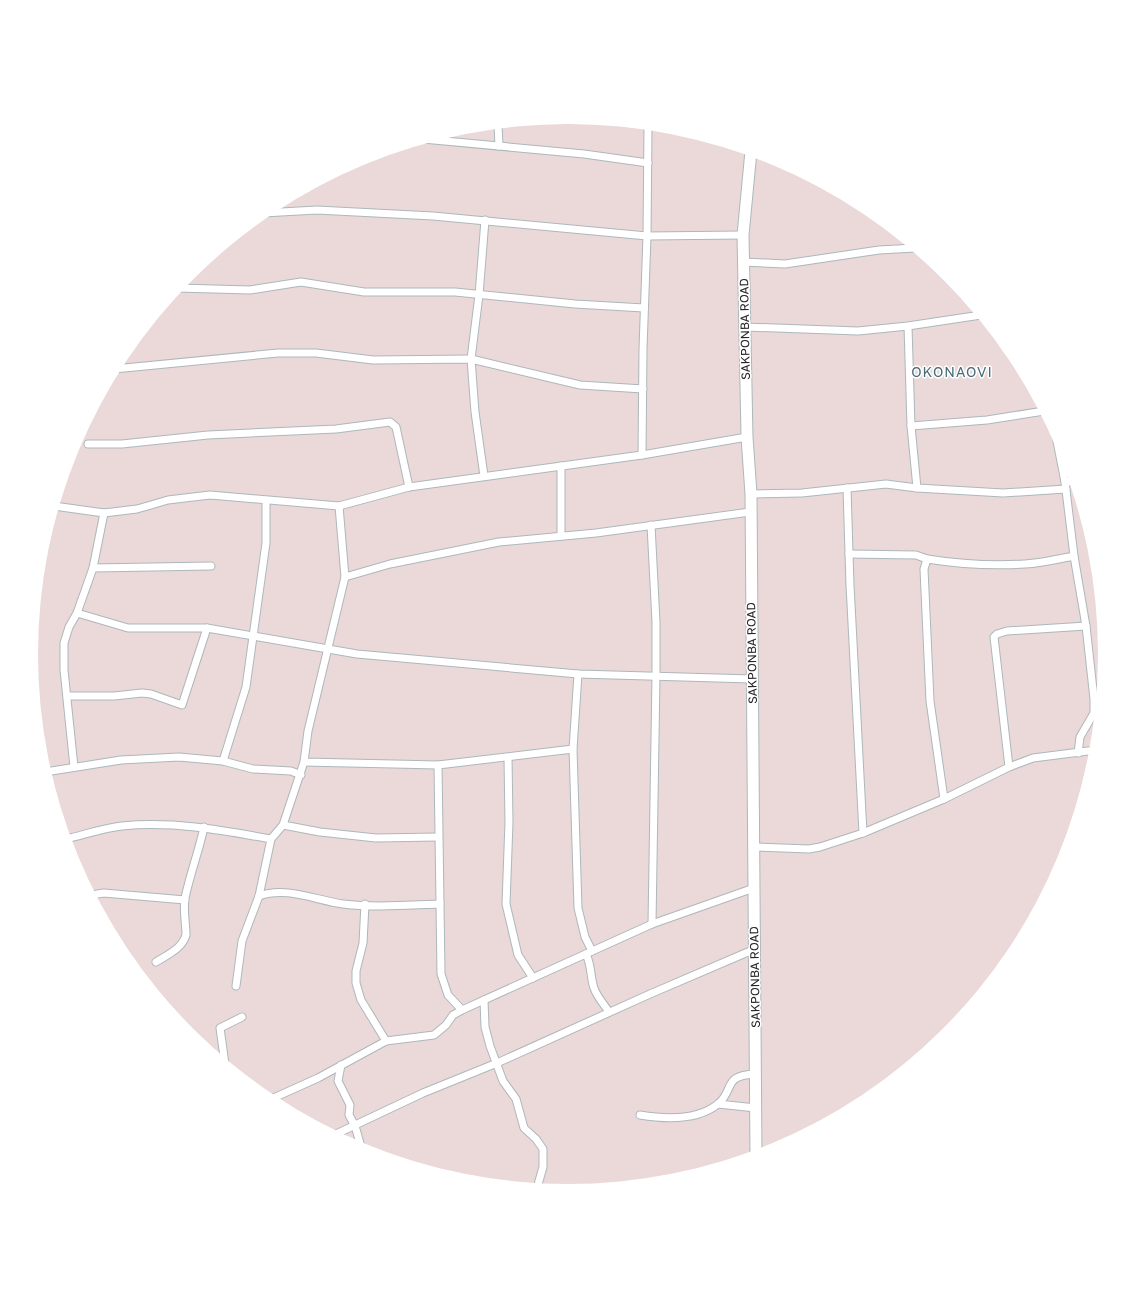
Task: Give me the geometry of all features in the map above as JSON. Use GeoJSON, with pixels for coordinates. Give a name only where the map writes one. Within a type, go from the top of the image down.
{"type":"FeatureCollection","features":[{"type":"Feature","properties":{"kind":"main road","name":"SAKPONBA ROAD"},"geometry":{"type":"LineString","coordinates":[[750,157],[743,235],[747,438],[751,494],[750,512],[755,847],[756,1149]]}},
{"type":"Feature","properties":{"kind":"street"},"geometry":{"type":"LineString","coordinates":[[498,129],[499,146]]}},
{"type":"Feature","properties":{"kind":"street"},"geometry":{"type":"LineString","coordinates":[[642,455],[642,389],[647,236],[648,131]]}},
{"type":"Feature","properties":{"kind":"street"},"geometry":{"type":"LineString","coordinates":[[445,139],[648,163]]}},
{"type":"Feature","properties":{"kind":"street"},"geometry":{"type":"LineString","coordinates":[[275,212],[317,210],[433,216],[647,236],[743,235]]}},
{"type":"Feature","properties":{"kind":"street"},"geometry":{"type":"LineString","coordinates":[[484,220],[479,295],[471,359],[474,412],[484,476]]}},
{"type":"Feature","properties":{"kind":"street"},"geometry":{"type":"LineString","coordinates":[[744,262],[786,264],[879,250],[908,248]]}},
{"type":"Feature","properties":{"kind":"street"},"geometry":{"type":"LineString","coordinates":[[185,288],[250,290],[301,282],[364,292],[455,292],[575,304],[644,308]]}},
{"type":"Feature","properties":{"kind":"street"},"geometry":{"type":"LineString","coordinates":[[745,327],[858,331],[908,326],[975,316]]}},
{"type":"Feature","properties":{"kind":"street"},"geometry":{"type":"LineString","coordinates":[[908,326],[911,426],[917,488]]}},
{"type":"Feature","properties":{"kind":"street"},"geometry":{"type":"LineString","coordinates":[[122,368],[278,353],[316,353],[373,360],[416,358],[471,359],[580,385],[642,389]]}},
{"type":"Feature","properties":{"kind":"street"},"geometry":{"type":"LineString","coordinates":[[911,426],[987,420],[1039,412]]}},
{"type":"Feature","properties":{"kind":"street"},"geometry":{"type":"LineString","coordinates":[[88,444],[122,444],[208,435],[336,429],[390,422],[396,427],[410,487]]}},
{"type":"Feature","properties":{"kind":"street"},"geometry":{"type":"LineString","coordinates":[[59,507],[104,513],[137,509],[168,500],[210,495],[338,506],[410,487],[642,455],[747,438]]}},
{"type":"Feature","properties":{"kind":"street"},"geometry":{"type":"LineString","coordinates":[[1059,455],[1066,485],[1074,556],[1086,626],[1094,713],[1080,737],[1078,753]]}},
{"type":"Feature","properties":{"kind":"street"},"geometry":{"type":"LineString","coordinates":[[561,466],[561,536]]}},
{"type":"Feature","properties":{"kind":"street"},"geometry":{"type":"LineString","coordinates":[[751,494],[802,493],[886,484],[917,488],[1003,493],[1070,484]]}},
{"type":"Feature","properties":{"kind":"street"},"geometry":{"type":"LineString","coordinates":[[847,488],[863,832]]}},
{"type":"Feature","properties":{"kind":"street"},"geometry":{"type":"LineString","coordinates":[[223,762],[246,687],[266,544],[266,501]]}},
{"type":"Feature","properties":{"kind":"street"},"geometry":{"type":"LineString","coordinates":[[236,986],[242,941],[259,896],[271,839],[283,825],[301,775],[308,731],[345,577],[338,506]]}},
{"type":"Feature","properties":{"kind":"street"},"geometry":{"type":"LineString","coordinates":[[345,577],[390,564],[499,542],[561,536],[750,512]]}},
{"type":"Feature","properties":{"kind":"street"},"geometry":{"type":"LineString","coordinates":[[74,767],[68,696],[64,670],[64,643],[69,627],[77,613],[93,568],[104,513]]}},
{"type":"Feature","properties":{"kind":"street"},"geometry":{"type":"LineString","coordinates":[[651,525],[656,622],[652,924]]}},
{"type":"Feature","properties":{"kind":"street"},"geometry":{"type":"LineString","coordinates":[[849,554],[916,555],[927,559],[965,564],[1004,565],[1027,564],[1074,556]]}},
{"type":"Feature","properties":{"kind":"street"},"geometry":{"type":"LineString","coordinates":[[927,559],[924,570],[930,701],[944,799]]}},
{"type":"Feature","properties":{"kind":"street"},"geometry":{"type":"LineString","coordinates":[[93,568],[211,566]]}},
{"type":"Feature","properties":{"kind":"street"},"geometry":{"type":"LineString","coordinates":[[77,613],[128,628],[207,628],[356,654],[578,674],[752,679]]}},
{"type":"Feature","properties":{"kind":"street"},"geometry":{"type":"LineString","coordinates":[[1009,767],[994,637],[997,634],[1006,631],[1086,626]]}},
{"type":"Feature","properties":{"kind":"street"},"geometry":{"type":"LineString","coordinates":[[68,696],[114,696],[142,693],[151,694],[182,705],[207,628]]}},
{"type":"Feature","properties":{"kind":"street"},"geometry":{"type":"LineString","coordinates":[[578,674],[574,749],[578,908],[589,953],[593,986],[596,994],[609,1012]]}},
{"type":"Feature","properties":{"kind":"street"},"geometry":{"type":"LineString","coordinates":[[304,762],[438,765],[508,758],[574,749]]}},
{"type":"Feature","properties":{"kind":"street"},"geometry":{"type":"LineString","coordinates":[[755,847],[808,849],[863,832],[944,799],[1009,767],[1033,758],[1089,751]]}},
{"type":"Feature","properties":{"kind":"street"},"geometry":{"type":"LineString","coordinates":[[51,771],[120,760],[179,757],[223,762],[253,769],[291,771],[301,775]]}},
{"type":"Feature","properties":{"kind":"street"},"geometry":{"type":"LineString","coordinates":[[508,758],[509,822],[506,904],[518,955],[533,978]]}},
{"type":"Feature","properties":{"kind":"street"},"geometry":{"type":"LineString","coordinates":[[438,765],[441,974],[448,995],[462,1010]]}},
{"type":"Feature","properties":{"kind":"street"},"geometry":{"type":"LineString","coordinates":[[71,838],[120,826],[158,824],[204,827],[271,839]]}},
{"type":"Feature","properties":{"kind":"street"},"geometry":{"type":"LineString","coordinates":[[283,825],[320,832],[376,838],[438,837]]}},
{"type":"Feature","properties":{"kind":"street"},"geometry":{"type":"LineString","coordinates":[[156,962],[185,941],[185,900],[192,865],[200,846],[204,827]]}},
{"type":"Feature","properties":{"kind":"street"},"geometry":{"type":"LineString","coordinates":[[277,1097],[318,1078],[386,1041],[434,1035],[446,1025],[453,1015],[462,1010],[652,924],[754,888]]}},
{"type":"Feature","properties":{"kind":"street"},"geometry":{"type":"LineString","coordinates":[[96,894],[104,893],[185,900]]}},
{"type":"Feature","properties":{"kind":"street"},"geometry":{"type":"LineString","coordinates":[[259,896],[274,893],[295,894],[343,904],[440,904]]}},
{"type":"Feature","properties":{"kind":"street"},"geometry":{"type":"LineString","coordinates":[[365,904],[363,943],[356,971],[356,983],[361,1000],[386,1041]]}},
{"type":"Feature","properties":{"kind":"street"},"geometry":{"type":"LineString","coordinates":[[341,1132],[430,1090],[497,1063],[609,1012],[755,949]]}},
{"type":"Feature","properties":{"kind":"street"},"geometry":{"type":"LineString","coordinates":[[484,1000],[485,1027],[497,1063],[504,1080],[516,1099],[524,1128],[536,1139],[542,1149],[543,1167],[538,1183]]}},
{"type":"Feature","properties":{"kind":"street"},"geometry":{"type":"LineString","coordinates":[[225,1057],[220,1028],[242,1017]]}},
{"type":"Feature","properties":{"kind":"street"},"geometry":{"type":"LineString","coordinates":[[341,1065],[338,1080],[350,1105],[349,1115],[355,1126],[359,1141]]}},
{"type":"Feature","properties":{"kind":"street"},"geometry":{"type":"LineString","coordinates":[[718,1104],[728,1087],[737,1077],[746,1074],[756,1074]]}},
{"type":"Feature","properties":{"kind":"street"},"geometry":{"type":"LineString","coordinates":[[640,1116],[666,1119],[689,1116],[718,1104],[756,1108]]}},
{"type":"Feature","properties":{"kind":"district","name":"OKONAOVI"},"geometry":{"type":"Point","coordinates":[952,372]}}]}
